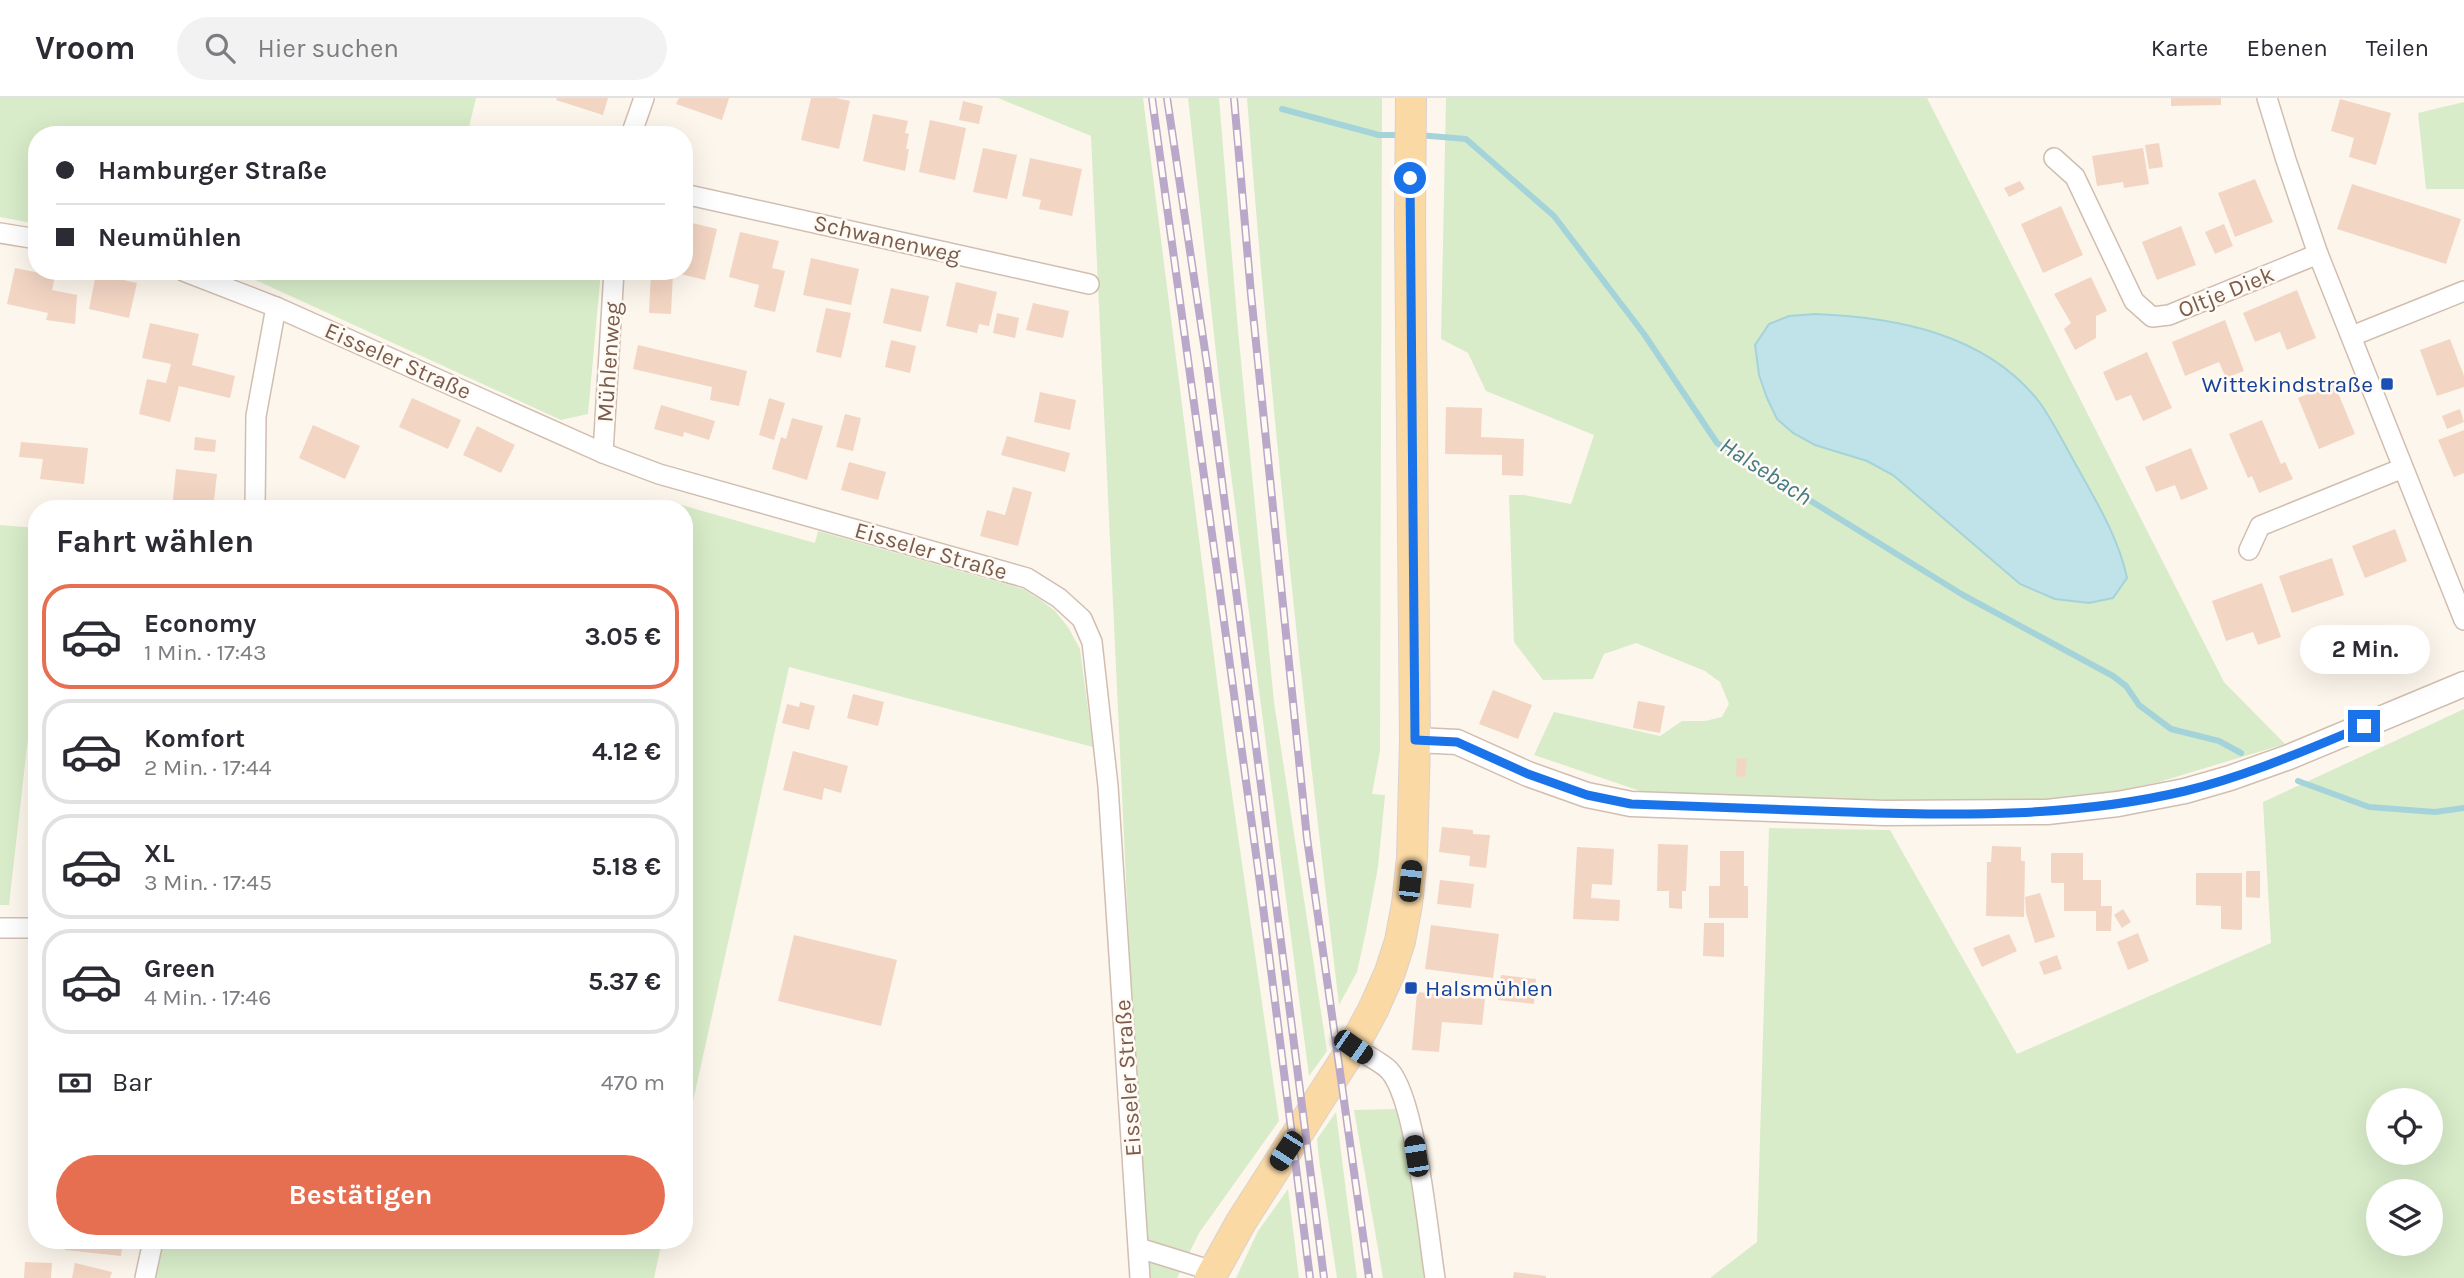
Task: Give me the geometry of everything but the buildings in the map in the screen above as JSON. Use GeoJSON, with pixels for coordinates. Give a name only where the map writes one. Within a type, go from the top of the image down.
{"type":"FeatureCollection","features":[{"type":"Feature","properties":{"kind":"main road"},"geometry":{"type":"LineString","coordinates":[[1212,1274],[1272,1172],[1353,1047],[1390,972],[1405,916],[1412,858],[1415,740],[1411,108]]}},
{"type":"Feature","properties":{"kind":"street"},"geometry":{"type":"LineString","coordinates":[[634,126],[644,98]]}},
{"type":"Feature","properties":{"kind":"street"},"geometry":{"type":"LineString","coordinates":[[2267,98],[2318,254],[2464,620]]}},
{"type":"Feature","properties":{"kind":"street","name":"Oltje Diek"},"geometry":{"type":"LineString","coordinates":[[2054,158],[2075,177],[2134,301],[2152,317],[2169,315],[2318,254]]}},
{"type":"Feature","properties":{"kind":"street","name":"Schwanenweg"},"geometry":{"type":"LineString","coordinates":[[693,196],[1089,284]]}},
{"type":"Feature","properties":{"kind":"street"},"geometry":{"type":"LineString","coordinates":[[0,233],[28,238]]}},
{"type":"Feature","properties":{"kind":"street","name":"Eisseler Straße"},"geometry":{"type":"LineString","coordinates":[[206,280],[276,307],[603,453],[659,474],[1027,578],[1059,598],[1082,619],[1091,642],[1108,786],[1140,1278]]}},
{"type":"Feature","properties":{"kind":"street","name":"Mühlenweg"},"geometry":{"type":"LineString","coordinates":[[603,453],[613,280]]}},
{"type":"Feature","properties":{"kind":"street"},"geometry":{"type":"LineString","coordinates":[[2352,335],[2464,291]]}},
{"type":"Feature","properties":{"kind":"street"},"geometry":{"type":"LineString","coordinates":[[255,500],[256,416],[276,307]]}},
{"type":"Feature","properties":{"kind":"street"},"geometry":{"type":"LineString","coordinates":[[2249,550],[2260,526],[2403,467]]}},
{"type":"Feature","properties":{"kind":"street"},"geometry":{"type":"LineString","coordinates":[[1415,740],[1457,742],[1528,774],[1575,791],[1631,804],[1884,813],[2047,812],[2118,804],[2185,791],[2230,778],[2289,757],[2464,684]]}},
{"type":"Feature","properties":{"kind":"street"},"geometry":{"type":"LineString","coordinates":[[0,928],[28,928]]}},
{"type":"Feature","properties":{"kind":"street"},"geometry":{"type":"LineString","coordinates":[[1353,1047],[1389,1069],[1404,1096],[1435,1278]]}},
{"type":"Feature","properties":{"kind":"street"},"geometry":{"type":"LineString","coordinates":[[1139,1248],[1212,1274]]}},
{"type":"Feature","properties":{"kind":"street"},"geometry":{"type":"LineString","coordinates":[[145,1278],[151,1249]]}},
{"type":"Feature","properties":{"kind":"green space"},"geometry":{"type":"Polygon","coordinates":[[[0,98],[476,98],[469,126],[28,126],[28,222],[0,217],[0,98]]]}},
{"type":"Feature","properties":{"kind":"green space"},"geometry":{"type":"Polygon","coordinates":[[[998,98],[1143,98],[1227,759],[1279,1121],[1199,1233],[1177,1278],[1151,1278],[1144,1211],[1091,136],[998,98]]]}},
{"type":"Feature","properties":{"kind":"green space"},"geometry":{"type":"Polygon","coordinates":[[[1188,98],[1219,98],[1238,330],[1274,702],[1327,1051],[1309,1076],[1220,389],[1188,98]]]}},
{"type":"Feature","properties":{"kind":"green space"},"geometry":{"type":"Polygon","coordinates":[[[1247,98],[1382,98],[1380,751],[1372,794],[1385,795],[1378,867],[1366,931],[1357,972],[1339,1005],[1288,552],[1247,98]]]}},
{"type":"Feature","properties":{"kind":"green space"},"geometry":{"type":"Polygon","coordinates":[[[1446,98],[1927,98],[2224,682],[2285,744],[2159,782],[2077,799],[1980,806],[1655,796],[1534,755],[1554,712],[1660,736],[1682,721],[1705,721],[1722,717],[1729,704],[1720,682],[1705,671],[1636,643],[1604,654],[1593,679],[1543,680],[1514,642],[1509,495],[1524,495],[1571,504],[1594,435],[1486,391],[1468,353],[1441,339],[1446,98]]]}},
{"type":"Feature","properties":{"kind":"green space"},"geometry":{"type":"Polygon","coordinates":[[[2464,102],[2464,189],[2426,189],[2418,113],[2464,102]]]}},
{"type":"Feature","properties":{"kind":"green space"},"geometry":{"type":"Polygon","coordinates":[[[256,280],[600,280],[588,414],[561,420],[256,280]]]}},
{"type":"Feature","properties":{"kind":"green space"},"geometry":{"type":"Polygon","coordinates":[[[693,508],[815,543],[818,531],[1023,589],[1055,611],[1080,649],[1093,747],[789,667],[693,1101],[693,508]]]}},
{"type":"Feature","properties":{"kind":"green space"},"geometry":{"type":"Polygon","coordinates":[[[0,525],[28,527],[28,738],[9,905],[0,905],[0,525]]]}},
{"type":"Feature","properties":{"kind":"green space"},"geometry":{"type":"Polygon","coordinates":[[[2464,709],[2464,1278],[1710,1278],[1757,1242],[1769,828],[1890,830],[2017,1054],[2271,943],[2263,802],[2464,709]]]}},
{"type":"Feature","properties":{"kind":"green space"},"geometry":{"type":"Polygon","coordinates":[[[1396,1109],[1413,1183],[1424,1278],[1383,1278],[1354,1110],[1396,1109]]]}},
{"type":"Feature","properties":{"kind":"green space"},"geometry":{"type":"Polygon","coordinates":[[[1336,1112],[1357,1278],[1337,1278],[1319,1159],[1317,1139],[1336,1112]]]}},
{"type":"Feature","properties":{"kind":"green space"},"geometry":{"type":"Polygon","coordinates":[[[1288,1189],[1299,1278],[1236,1278],[1258,1231],[1288,1189]]]}},
{"type":"Feature","properties":{"kind":"green space"},"geometry":{"type":"Polygon","coordinates":[[[158,1249],[660,1249],[654,1278],[152,1278],[158,1249]]]}},
{"type":"Feature","properties":{"kind":"water"},"geometry":{"type":"Polygon","coordinates":[[[1815,314],[1877,319],[1938,334],[1967,345],[1994,360],[2018,379],[2051,420],[2114,537],[2127,578],[2113,598],[2089,603],[2055,599],[2020,584],[1893,475],[1867,461],[1815,445],[1793,433],[1777,419],[1759,375],[1755,345],[1769,324],[1789,316],[1815,314]]]}},
{"type":"Feature","properties":{"kind":"waterway","name":"Halsebach"},"geometry":{"type":"LineString","coordinates":[[1282,109],[1379,135],[1404,135]]}},
{"type":"Feature","properties":{"kind":"waterway","name":"Halsebach"},"geometry":{"type":"LineString","coordinates":[[1418,135],[1466,139],[1554,216],[1644,334],[1717,443],[1963,595],[2113,676],[2126,686],[2139,705],[2171,729],[2219,741],[2241,753]]}},
{"type":"Feature","properties":{"kind":"waterway","name":"Halsebach"},"geometry":{"type":"LineString","coordinates":[[2298,781],[2369,807],[2435,812],[2464,808]]}},
{"type":"Feature","properties":{"kind":"railway"},"geometry":{"type":"LineString","coordinates":[[1152,98],[1260,883],[1310,1278]]}},
{"type":"Feature","properties":{"kind":"railway"},"geometry":{"type":"LineString","coordinates":[[1167,98],[1207,364],[1324,1278]]}},
{"type":"Feature","properties":{"kind":"railway"},"geometry":{"type":"LineString","coordinates":[[1234,98],[1251,294],[1307,838],[1369,1278]]}},
{"type":"Feature","properties":{"kind":"place","name":"Wittekindstraße"},"geometry":{"type":"Point","coordinates":[2387,384]}},
{"type":"Feature","properties":{"kind":"place","name":"Halsmühlen"},"geometry":{"type":"Point","coordinates":[1411,988]}},
{"type":"Feature","properties":{"kind":"route"},"geometry":{"type":"LineString","coordinates":[[1410,178],[1415,740],[1441,739],[1457,742],[1528,774],[1587,795],[1631,804],[1968,814],[2047,812],[2118,804],[2185,791],[2289,757],[2364,726]]}}]}
